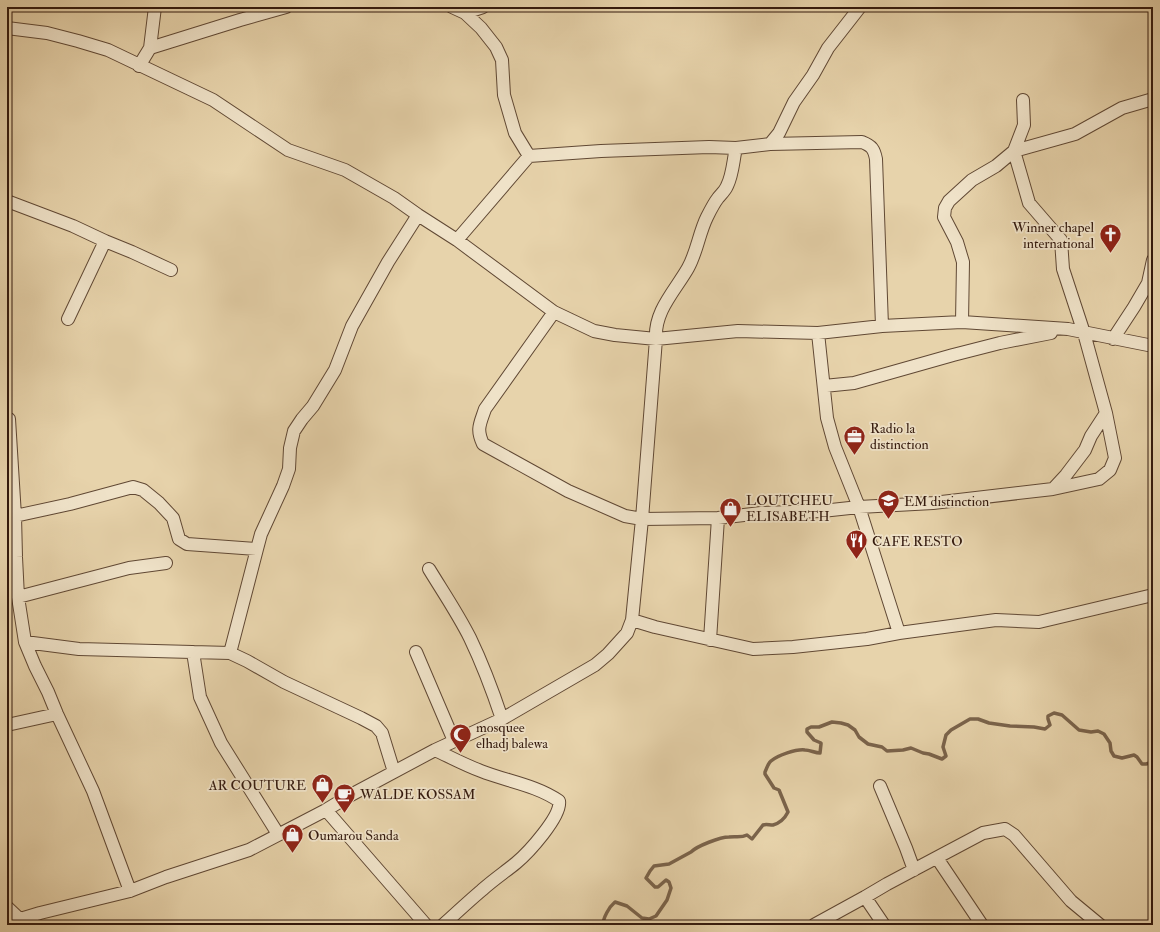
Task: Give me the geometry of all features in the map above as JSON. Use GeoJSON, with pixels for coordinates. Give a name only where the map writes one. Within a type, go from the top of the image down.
{"type":"FeatureCollection","features":[{"type":"Feature","properties":{"kind":"street"},"geometry":{"type":"LineString","coordinates":[[139,66],[150,48],[155,7]]}},
{"type":"Feature","properties":{"kind":"street"},"geometry":{"type":"LineString","coordinates":[[150,48],[286,7]]}},
{"type":"Feature","properties":{"kind":"street"},"geometry":{"type":"LineString","coordinates":[[452,7],[465,13],[496,47],[502,60],[504,95],[516,133],[529,156]]}},
{"type":"Feature","properties":{"kind":"street"},"geometry":{"type":"LineString","coordinates":[[465,13],[483,7]]}},
{"type":"Feature","properties":{"kind":"street"},"geometry":{"type":"LineString","coordinates":[[770,144],[779,133],[794,102],[813,75],[828,48],[860,7]]}},
{"type":"Feature","properties":{"kind":"street"},"geometry":{"type":"LineString","coordinates":[[7,28],[47,33],[108,50],[213,100],[288,150],[345,170],[394,198],[457,240],[554,312],[594,332],[656,339],[738,331],[818,333],[882,326],[962,322],[1068,329],[1153,346]]}},
{"type":"Feature","properties":{"kind":"street"},"geometry":{"type":"LineString","coordinates":[[962,322],[963,262],[956,242],[944,217],[945,208],[949,201],[972,180],[996,166],[1014,151],[1075,134],[1122,108],[1153,99]]}},
{"type":"Feature","properties":{"kind":"street"},"geometry":{"type":"LineString","coordinates":[[554,312],[485,409],[480,424],[479,435],[484,444],[568,491],[625,516],[642,519],[718,518],[762,513],[933,504],[1053,490],[1099,479],[1110,470],[1115,458],[1106,413],[1084,333],[1063,269],[1062,240],[1029,203],[1014,151],[1024,125],[1023,100]]}},
{"type":"Feature","properties":{"kind":"street"},"geometry":{"type":"LineString","coordinates":[[457,240],[529,156],[601,151],[709,147],[736,148],[770,144],[862,142],[869,144],[874,150],[876,159],[882,326]]}},
{"type":"Feature","properties":{"kind":"street"},"geometry":{"type":"LineString","coordinates":[[7,923],[23,922],[40,913],[130,890],[166,876],[249,850],[326,810],[435,750],[502,719],[595,665],[628,633],[632,620],[637,574],[656,331],[659,314],[668,297],[688,267],[707,218],[717,199],[727,188],[732,175],[736,148]]}},
{"type":"Feature","properties":{"kind":"street"},"geometry":{"type":"LineString","coordinates":[[7,201],[74,226],[171,270]]}},
{"type":"Feature","properties":{"kind":"street"},"geometry":{"type":"LineString","coordinates":[[230,653],[261,534],[283,486],[289,469],[290,448],[294,431],[313,406],[336,370],[352,326],[388,262],[418,215]]}},
{"type":"Feature","properties":{"kind":"street"},"geometry":{"type":"LineString","coordinates":[[68,319],[105,241]]}},
{"type":"Feature","properties":{"kind":"street"},"geometry":{"type":"LineString","coordinates":[[1113,339],[1148,283],[1153,260]]}},
{"type":"Feature","properties":{"kind":"street"},"geometry":{"type":"LineString","coordinates":[[824,386],[854,383],[1000,343],[1068,329]]}},
{"type":"Feature","properties":{"kind":"street"},"geometry":{"type":"LineString","coordinates":[[818,333],[827,418],[835,447],[859,507],[899,633]]}},
{"type":"Feature","properties":{"kind":"street"},"geometry":{"type":"LineString","coordinates":[[1053,490],[1085,450],[1091,436],[1106,413]]}},
{"type":"Feature","properties":{"kind":"street"},"geometry":{"type":"LineString","coordinates":[[9,420],[11,516],[16,557],[18,597],[25,642],[93,791],[130,890]]}},
{"type":"Feature","properties":{"kind":"street"},"geometry":{"type":"LineString","coordinates":[[11,516],[70,504],[132,487],[143,490],[159,503],[173,518],[179,539],[187,544],[257,549]]}},
{"type":"Feature","properties":{"kind":"street"},"geometry":{"type":"LineString","coordinates":[[710,640],[718,518]]}},
{"type":"Feature","properties":{"kind":"street"},"geometry":{"type":"LineString","coordinates":[[18,597],[129,568],[166,563]]}},
{"type":"Feature","properties":{"kind":"street"},"geometry":{"type":"LineString","coordinates":[[428,569],[450,602],[470,638],[489,680],[502,719]]}},
{"type":"Feature","properties":{"kind":"street"},"geometry":{"type":"LineString","coordinates":[[632,620],[655,627],[752,649],[794,647],[866,639],[996,620],[1039,622],[1153,595]]}},
{"type":"Feature","properties":{"kind":"street"},"geometry":{"type":"LineString","coordinates":[[25,642],[79,649],[230,653],[284,682],[376,726],[382,733],[394,772]]}},
{"type":"Feature","properties":{"kind":"street"},"geometry":{"type":"LineString","coordinates":[[193,652],[200,697],[221,743],[278,834]]}},
{"type":"Feature","properties":{"kind":"street"},"geometry":{"type":"LineString","coordinates":[[416,652],[454,741]]}},
{"type":"Feature","properties":{"kind":"street"},"geometry":{"type":"LineString","coordinates":[[7,725],[57,714]]}},
{"type":"Feature","properties":{"kind":"street"},"geometry":{"type":"LineString","coordinates":[[435,750],[480,771],[533,788],[559,801],[560,806],[552,822],[517,862],[471,899],[443,925]]}},
{"type":"Feature","properties":{"kind":"street"},"geometry":{"type":"LineString","coordinates":[[880,786],[914,870]]}},
{"type":"Feature","properties":{"kind":"street"},"geometry":{"type":"LineString","coordinates":[[326,810],[426,925]]}},
{"type":"Feature","properties":{"kind":"street"},"geometry":{"type":"LineString","coordinates":[[814,925],[983,833],[1005,829],[1014,835],[1071,901],[1100,925]]}},
{"type":"Feature","properties":{"kind":"street"},"geometry":{"type":"LineString","coordinates":[[937,858],[982,925]]}},
{"type":"Feature","properties":{"kind":"street"},"geometry":{"type":"LineString","coordinates":[[864,897],[884,925]]}},
{"type":"Feature","properties":{"kind":"street"},"geometry":{"type":"LineString","coordinates":[[7,906],[23,922]]}},
{"type":"Feature","properties":{"kind":"waterway"},"geometry":{"type":"LineString","coordinates":[[603,925],[607,913],[615,902],[627,906],[642,918],[649,919],[656,916],[667,900],[671,888],[669,882],[666,880],[658,887],[655,887],[646,878],[654,866],[669,864],[698,847],[720,838],[747,835],[752,839],[763,825],[773,825],[782,820],[788,812],[779,790],[774,788],[765,772],[770,762],[787,753],[797,750],[807,750],[820,753],[821,743],[814,740],[807,732],[807,729],[811,727],[819,727],[832,722],[841,723],[848,725],[855,730],[859,737],[868,744],[882,747],[887,751],[911,748],[942,759],[946,756],[943,747],[946,735],[951,730],[970,719],[978,719],[989,723],[1010,726],[1045,729],[1050,725],[1048,716],[1054,713],[1062,715],[1079,730],[1091,732],[1098,731],[1104,734],[1110,743],[1111,751],[1114,756],[1122,758],[1134,755],[1142,764],[1153,762]]}},
{"type":"Feature","properties":{"kind":"place","name":"Winner chapel international"},"geometry":{"type":"Point","coordinates":[1110,254]}},
{"type":"Feature","properties":{"kind":"place","name":"Radio la distinction"},"geometry":{"type":"Point","coordinates":[854,456]}},
{"type":"Feature","properties":{"kind":"place","name":"EM distinction"},"geometry":{"type":"Point","coordinates":[888,520]}},
{"type":"Feature","properties":{"kind":"place","name":"LOUTCHEU ELISABETH"},"geometry":{"type":"Point","coordinates":[730,528]}},
{"type":"Feature","properties":{"kind":"place","name":"CAFE RESTO"},"geometry":{"type":"Point","coordinates":[856,560]}},
{"type":"Feature","properties":{"kind":"place","name":"mosquee elhadj balewa"},"geometry":{"type":"Point","coordinates":[461,754]}},
{"type":"Feature","properties":{"kind":"place","name":"AR COUTURE"},"geometry":{"type":"Point","coordinates":[322,804]}},
{"type":"Feature","properties":{"kind":"place","name":"WALDE KOSSAM"},"geometry":{"type":"Point","coordinates":[344,814]}},
{"type":"Feature","properties":{"kind":"place","name":"Oumarou Sanda"},"geometry":{"type":"Point","coordinates":[293,854]}}]}
